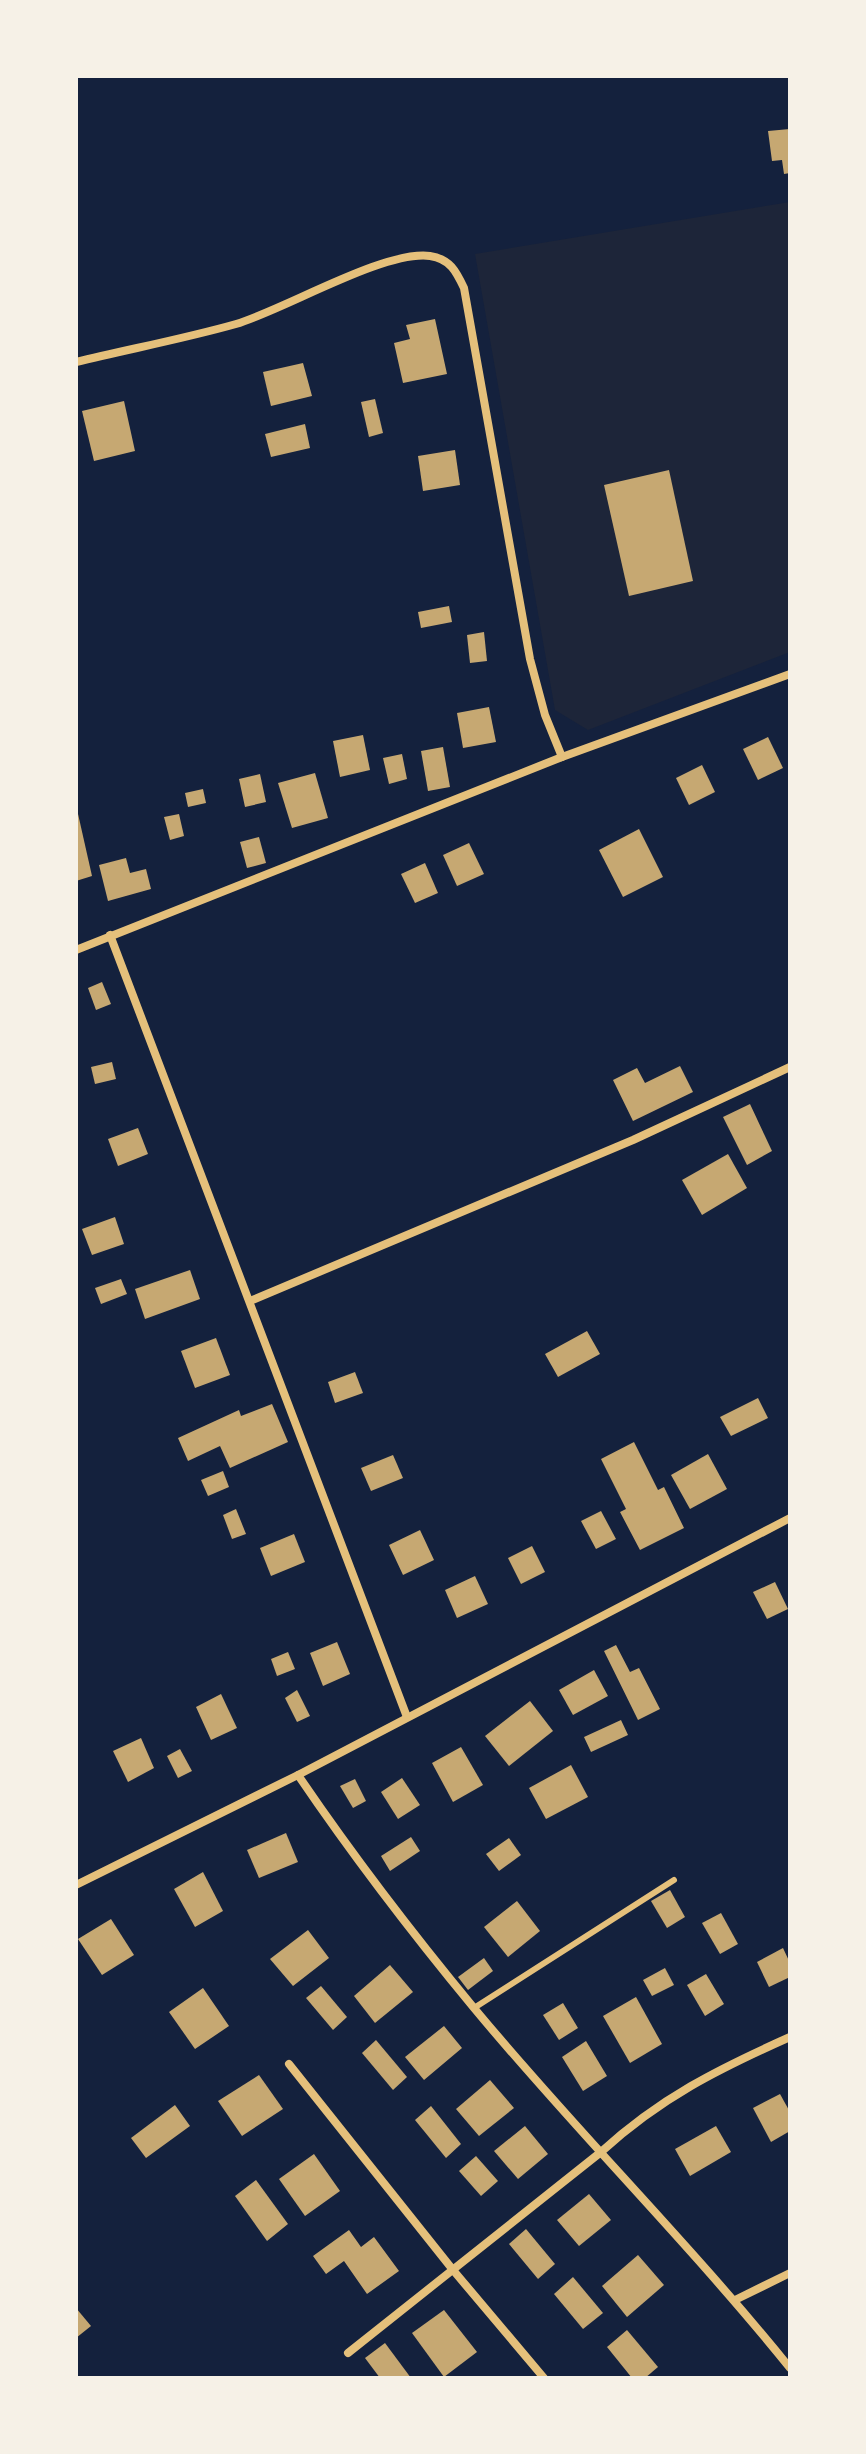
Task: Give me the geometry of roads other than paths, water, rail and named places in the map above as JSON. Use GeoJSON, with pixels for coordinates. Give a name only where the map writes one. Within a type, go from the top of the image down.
{"type":"FeatureCollection","features":[{"type":"Feature","properties":{"kind":"street"},"geometry":{"type":"LineString","coordinates":[[76,362],[238,323],[371,267],[428,256],[446,260],[455,269],[464,288],[530,659],[545,715],[562,757]]}},
{"type":"Feature","properties":{"kind":"street"},"geometry":{"type":"LineString","coordinates":[[76,950],[562,757],[790,674]]}},
{"type":"Feature","properties":{"kind":"street"},"geometry":{"type":"LineString","coordinates":[[110,935],[407,1717]]}},
{"type":"Feature","properties":{"kind":"street"},"geometry":{"type":"LineString","coordinates":[[250,1301],[633,1140],[790,1067]]}},
{"type":"Feature","properties":{"kind":"street"},"geometry":{"type":"LineString","coordinates":[[76,1885],[298,1775],[790,1518]]}},
{"type":"Feature","properties":{"kind":"street"},"geometry":{"type":"LineString","coordinates":[[298,1775],[344,1843],[474,2008],[735,2300],[790,2368]]}},
{"type":"Feature","properties":{"kind":"street"},"geometry":{"type":"LineString","coordinates":[[348,2353],[601,2152],[633,2123],[688,2086],[790,2037]]}},
{"type":"Feature","properties":{"kind":"street"},"geometry":{"type":"LineString","coordinates":[[289,2064],[453,2270],[544,2378]]}},
{"type":"Feature","properties":{"kind":"street"},"geometry":{"type":"LineString","coordinates":[[735,2300],[790,2273]]}},
{"type":"Feature","properties":{"kind":"lane"},"geometry":{"type":"LineString","coordinates":[[474,2008],[674,1880]]}}]}
